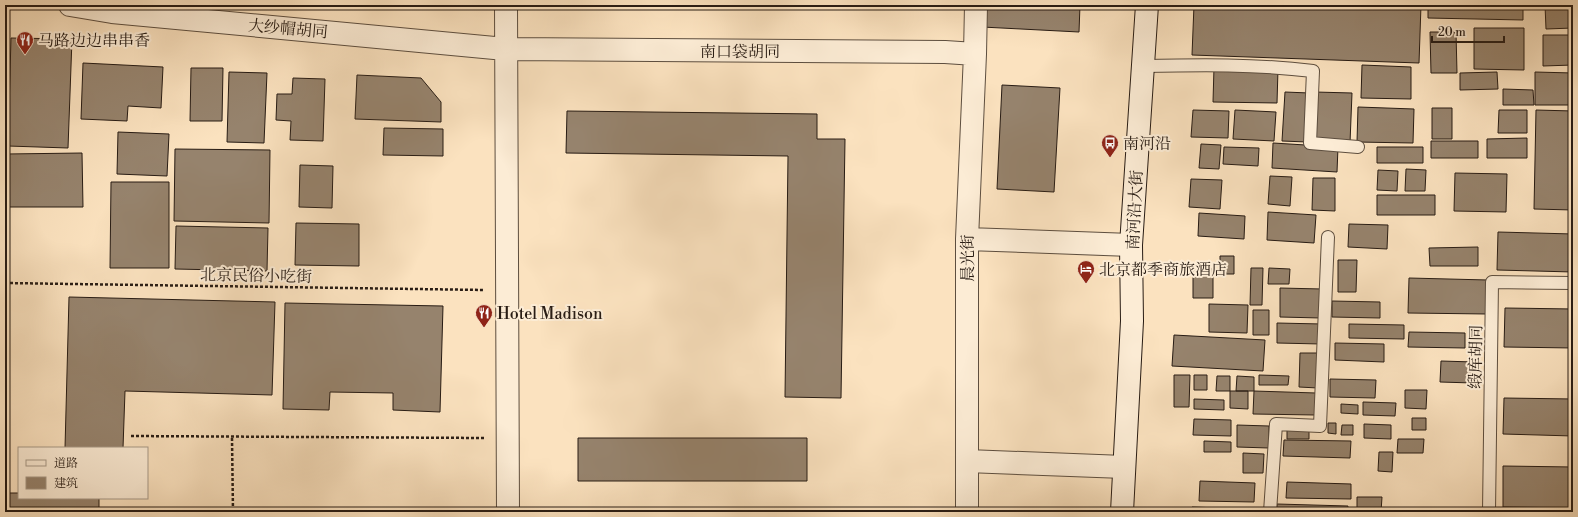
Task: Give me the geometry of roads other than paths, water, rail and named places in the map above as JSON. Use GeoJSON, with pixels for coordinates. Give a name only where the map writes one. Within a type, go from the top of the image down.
{"type":"FeatureCollection","features":[{"type":"Feature","properties":{"kind":"street","name":"大纱帽胡同"},"geometry":{"type":"LineString","coordinates":[[70,5],[112,8],[506,49]]}},
{"type":"Feature","properties":{"kind":"street"},"geometry":{"type":"LineString","coordinates":[[506,5],[508,512]]}},
{"type":"Feature","properties":{"kind":"street","name":"晨光街"},"geometry":{"type":"LineString","coordinates":[[967,512],[967,239],[976,5]]}},
{"type":"Feature","properties":{"kind":"street","name":"南河沿大街"},"geometry":{"type":"LineString","coordinates":[[1122,512],[1132,321],[1131,245],[1147,5]]}},
{"type":"Feature","properties":{"kind":"street","name":"南口袋胡同"},"geometry":{"type":"LineString","coordinates":[[506,49],[937,52],[975,54]]}},
{"type":"Feature","properties":{"kind":"street"},"geometry":{"type":"LineString","coordinates":[[967,239],[1131,245]]}},
{"type":"Feature","properties":{"kind":"street"},"geometry":{"type":"LineString","coordinates":[[967,461],[1124,467]]}},
{"type":"Feature","properties":{"kind":"lane"},"geometry":{"type":"LineString","coordinates":[[1143,66],[1211,64],[1284,67],[1313,71],[1310,143],[1358,147]]}},
{"type":"Feature","properties":{"kind":"lane"},"geometry":{"type":"LineString","coordinates":[[1270,512],[1276,424],[1320,426],[1328,236]]}},
{"type":"Feature","properties":{"kind":"lane","name":"缎库胡同"},"geometry":{"type":"LineString","coordinates":[[1489,512],[1492,282],[1573,283]]}},
{"type":"Feature","properties":{"kind":"place","name":"马路边边串串香"},"geometry":{"type":"Point","coordinates":[25,55]}},
{"type":"Feature","properties":{"kind":"place","name":"南河沿"},"geometry":{"type":"Point","coordinates":[1110,158]}},
{"type":"Feature","properties":{"kind":"place","name":"北京都季商旅酒店"},"geometry":{"type":"Point","coordinates":[1086,284]}},
{"type":"Feature","properties":{"kind":"place","name":"Hotel Madison"},"geometry":{"type":"Point","coordinates":[484,328]}}]}
